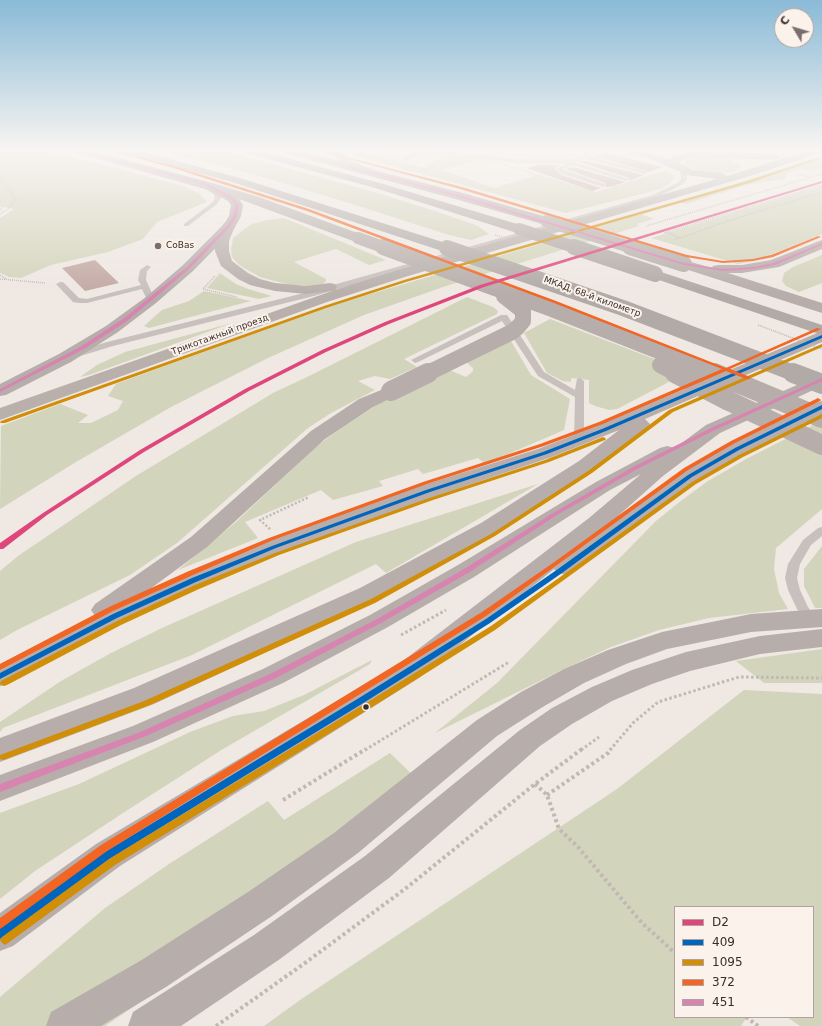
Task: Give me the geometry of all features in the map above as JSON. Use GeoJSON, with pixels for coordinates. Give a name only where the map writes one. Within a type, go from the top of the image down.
{"type":"FeatureCollection","features":[{"type":"Feature","properties":{"kind":"highway","name":"МКАД, 68-й километр"},"geometry":{"type":"LineString","coordinates":[[295,199],[447,248],[623,308],[822,384]]}},
{"type":"Feature","properties":{"kind":"highway"},"geometry":{"type":"LineString","coordinates":[[422,199],[518,228],[822,330]]}},
{"type":"Feature","properties":{"kind":"main road"},"geometry":{"type":"LineString","coordinates":[[0,391],[65,358],[101,337],[148,293],[188,268],[229,226],[236,216],[236,205],[233,199]]}},
{"type":"Feature","properties":{"kind":"main road"},"geometry":{"type":"LineString","coordinates":[[250,199],[270,205],[552,309],[770,395],[822,418]]}},
{"type":"Feature","properties":{"kind":"main road"},"geometry":{"type":"LineString","coordinates":[[467,199],[546,221],[816,306]]}},
{"type":"Feature","properties":{"kind":"main road","name":"Трикотажный проезд"},"geometry":{"type":"LineString","coordinates":[[0,414],[274,316],[403,273],[656,199]]}},
{"type":"Feature","properties":{"kind":"main road"},"geometry":{"type":"LineString","coordinates":[[229,226],[222,241],[222,251],[226,263],[243,276],[255,282],[275,287],[306,290],[333,287],[403,273]]}},
{"type":"Feature","properties":{"kind":"main road"},"geometry":{"type":"LineString","coordinates":[[684,264],[723,270],[754,268],[774,264],[822,244]]}},
{"type":"Feature","properties":{"kind":"main road"},"geometry":{"type":"LineString","coordinates":[[0,676],[150,579],[199,542],[294,454],[318,434],[366,403],[512,332],[522,321],[523,311],[518,306],[487,286]]}},
{"type":"Feature","properties":{"kind":"main road"},"geometry":{"type":"LineString","coordinates":[[552,309],[729,401],[822,445]]}},
{"type":"Feature","properties":{"kind":"main road"},"geometry":{"type":"LineString","coordinates":[[0,676],[115,616],[194,580],[274,547],[428,491],[545,453],[579,440],[667,404],[822,336]]}},
{"type":"Feature","properties":{"kind":"main road"},"geometry":{"type":"LineString","coordinates":[[0,788],[143,734],[273,676],[379,621],[442,585],[603,486],[713,428],[822,379]]}},
{"type":"Feature","properties":{"kind":"main road"},"geometry":{"type":"LineString","coordinates":[[0,750],[144,696],[369,594],[489,528],[586,465],[667,404]]}},
{"type":"Feature","properties":{"kind":"main road"},"geometry":{"type":"LineString","coordinates":[[0,934],[108,855],[409,671],[488,620],[554,575],[690,476],[737,449],[822,407]]}},
{"type":"Feature","properties":{"kind":"main road"},"geometry":{"type":"LineString","coordinates":[[409,671],[598,523],[656,472],[713,428]]}},
{"type":"Feature","properties":{"kind":"main road"},"geometry":{"type":"LineString","coordinates":[[65,1026],[153,974],[260,904],[346,842],[487,728],[531,700],[574,676],[617,657],[662,641],[707,630],[751,623],[818,625]]}},
{"type":"Feature","properties":{"kind":"main road"},"geometry":{"type":"LineString","coordinates":[[147,1026],[267,947],[377,867],[530,738],[562,716],[615,688],[642,677],[686,662],[760,645],[818,625]]}},
{"type":"Feature","properties":{"kind":"lane"},"geometry":{"type":"LineString","coordinates":[[186,225],[215,203],[217,199]]}},
{"type":"Feature","properties":{"kind":"lane"},"geometry":{"type":"LineString","coordinates":[[65,358],[110,344],[333,287],[645,199]]}},
{"type":"Feature","properties":{"kind":"lane"},"geometry":{"type":"LineString","coordinates":[[60,284],[76,300],[79,301],[148,293],[142,280],[144,270],[147,267]]}},
{"type":"Feature","properties":{"kind":"lane"},"geometry":{"type":"LineString","coordinates":[[415,360],[504,317],[541,374],[580,396]]}},
{"type":"Feature","properties":{"kind":"lane"},"geometry":{"type":"LineString","coordinates":[[579,440],[580,381]]}},
{"type":"Feature","properties":{"kind":"lane"},"geometry":{"type":"LineString","coordinates":[[818,625],[803,609],[794,590],[791,578],[794,564],[807,543],[822,530]]}},
{"type":"Feature","properties":{"kind":"path"},"geometry":{"type":"LineString","coordinates":[[0,214],[8,209],[16,199]]}},
{"type":"Feature","properties":{"kind":"path"},"geometry":{"type":"LineString","coordinates":[[646,226],[735,199]]}},
{"type":"Feature","properties":{"kind":"path"},"geometry":{"type":"LineString","coordinates":[[776,199],[665,232],[680,238],[728,221],[800,199]]}},
{"type":"Feature","properties":{"kind":"path"},"geometry":{"type":"LineString","coordinates":[[661,237],[673,235]]}},
{"type":"Feature","properties":{"kind":"path"},"geometry":{"type":"LineString","coordinates":[[219,271],[202,289],[227,294]]}},
{"type":"Feature","properties":{"kind":"path"},"geometry":{"type":"LineString","coordinates":[[0,276],[6,279]]}},
{"type":"Feature","properties":{"kind":"path"},"geometry":{"type":"LineString","coordinates":[[0,279],[60,284]]}},
{"type":"Feature","properties":{"kind":"path"},"geometry":{"type":"LineString","coordinates":[[758,325],[822,349]]}},
{"type":"Feature","properties":{"kind":"path"},"geometry":{"type":"LineString","coordinates":[[271,530],[260,520],[310,497]]}},
{"type":"Feature","properties":{"kind":"path"},"geometry":{"type":"LineString","coordinates":[[403,634],[446,610]]}},
{"type":"Feature","properties":{"kind":"path"},"geometry":{"type":"LineString","coordinates":[[283,800],[508,662]]}},
{"type":"Feature","properties":{"kind":"path"},"geometry":{"type":"LineString","coordinates":[[547,795],[608,753],[633,723],[658,702],[739,676],[822,678]]}},
{"type":"Feature","properties":{"kind":"path"},"geometry":{"type":"LineString","coordinates":[[216,1026],[305,963],[405,889],[535,784],[599,737]]}},
{"type":"Feature","properties":{"kind":"path"},"geometry":{"type":"LineString","coordinates":[[535,784],[547,795],[559,829],[578,847],[642,923],[674,952]]}},
{"type":"Feature","properties":{"kind":"path"},"geometry":{"type":"LineString","coordinates":[[747,1018],[758,1026]]}},
{"type":"Feature","properties":{"kind":"green space"},"geometry":{"type":"Polygon","coordinates":[[[0,199],[204,199],[207,202],[157,222],[143,239],[108,252],[51,265],[21,278],[9,277],[0,273],[0,218],[14,209],[4,207],[0,211],[0,208],[3,207],[0,206],[0,199]]]}},
{"type":"Feature","properties":{"kind":"green space"},"geometry":{"type":"Polygon","coordinates":[[[335,199],[397,199],[478,226],[489,234],[471,240],[449,235],[335,199]]]}},
{"type":"Feature","properties":{"kind":"green space"},"geometry":{"type":"Polygon","coordinates":[[[514,199],[622,199],[566,213],[514,199]]]}},
{"type":"Feature","properties":{"kind":"green space"},"geometry":{"type":"Polygon","coordinates":[[[687,199],[702,199],[686,204],[677,202],[687,199]]]}},
{"type":"Feature","properties":{"kind":"green space"},"geometry":{"type":"Polygon","coordinates":[[[780,199],[822,199],[822,234],[757,260],[738,264],[651,238],[780,199]]]}},
{"type":"Feature","properties":{"kind":"green space"},"geometry":{"type":"Polygon","coordinates":[[[641,214],[654,219],[637,224],[639,226],[443,287],[364,315],[268,358],[171,407],[76,462],[0,509],[1,426],[60,404],[88,415],[78,423],[91,423],[118,410],[123,401],[108,396],[116,384],[323,308],[641,214]]]}},
{"type":"Feature","properties":{"kind":"green space"},"geometry":{"type":"Polygon","coordinates":[[[284,218],[386,260],[369,265],[336,249],[294,262],[326,279],[323,284],[309,286],[290,285],[260,277],[239,265],[232,257],[231,250],[233,238],[252,224],[284,218]]]}},
{"type":"Feature","properties":{"kind":"green space"},"geometry":{"type":"Polygon","coordinates":[[[822,255],[822,283],[799,292],[786,286],[782,281],[784,273],[793,267],[822,255]]]}},
{"type":"Feature","properties":{"kind":"green space"},"geometry":{"type":"Polygon","coordinates":[[[220,273],[236,284],[272,296],[259,299],[207,288],[220,273]]]}},
{"type":"Feature","properties":{"kind":"green space"},"geometry":{"type":"Polygon","coordinates":[[[204,291],[251,301],[149,328],[144,326],[162,310],[189,301],[204,291]]]}},
{"type":"Feature","properties":{"kind":"green space"},"geometry":{"type":"Polygon","coordinates":[[[467,297],[493,307],[498,311],[497,314],[404,359],[417,367],[390,379],[375,376],[358,381],[375,390],[331,413],[308,428],[177,543],[130,575],[17,630],[0,640],[0,571],[18,556],[136,476],[273,393],[467,297]]]}},
{"type":"Feature","properties":{"kind":"green space"},"geometry":{"type":"Polygon","coordinates":[[[550,319],[688,372],[617,409],[609,410],[595,406],[589,403],[589,380],[571,378],[571,382],[563,381],[547,373],[524,333],[550,319]]]}},
{"type":"Feature","properties":{"kind":"green space"},"geometry":{"type":"Polygon","coordinates":[[[232,323],[80,377],[97,365],[125,352],[232,323]]]}},
{"type":"Feature","properties":{"kind":"green space"},"geometry":{"type":"Polygon","coordinates":[[[511,341],[531,375],[570,399],[564,430],[485,464],[478,458],[423,474],[418,469],[379,481],[383,486],[333,500],[321,490],[245,522],[258,538],[178,570],[236,522],[314,448],[340,429],[384,400],[449,370],[466,377],[473,371],[473,368],[466,362],[511,341]]]}},
{"type":"Feature","properties":{"kind":"green space"},"geometry":{"type":"Polygon","coordinates":[[[817,423],[822,425],[822,509],[776,548],[774,569],[779,593],[788,609],[709,618],[659,630],[611,647],[435,733],[497,683],[656,521],[708,481],[748,458],[817,423]]]}},
{"type":"Feature","properties":{"kind":"green space"},"geometry":{"type":"Polygon","coordinates":[[[538,484],[386,573],[376,564],[192,655],[3,728],[0,732],[0,722],[61,681],[111,653],[162,628],[356,542],[538,484]]]}},
{"type":"Feature","properties":{"kind":"green space"},"geometry":{"type":"Polygon","coordinates":[[[822,546],[822,608],[815,608],[804,586],[804,569],[822,546]]]}},
{"type":"Feature","properties":{"kind":"green space"},"geometry":{"type":"Polygon","coordinates":[[[822,649],[822,683],[764,683],[736,661],[822,649]]]}},
{"type":"Feature","properties":{"kind":"green space"},"geometry":{"type":"Polygon","coordinates":[[[372,660],[370,664],[223,749],[126,811],[35,871],[0,899],[0,813],[79,784],[190,732],[233,716],[264,711],[304,695],[372,660]]]}},
{"type":"Feature","properties":{"kind":"green space"},"geometry":{"type":"Polygon","coordinates":[[[744,690],[822,694],[822,1026],[800,1026],[788,1018],[814,1018],[814,906],[674,906],[674,1018],[746,1018],[741,1026],[264,1026],[303,998],[617,789],[744,690]]]}},
{"type":"Feature","properties":{"kind":"green space"},"geometry":{"type":"Polygon","coordinates":[[[390,753],[428,790],[241,934],[105,1026],[0,1026],[0,997],[105,908],[169,864],[268,801],[284,820],[390,753]]]}},
{"type":"Feature","properties":{"kind":"building"},"geometry":{"type":"Polygon","coordinates":[[[95,260],[119,283],[85,291],[62,268],[95,260]]]}},
{"type":"Feature","properties":{"kind":"transit line","name":"451"},"geometry":{"type":"LineString","coordinates":[[0,391],[82,348],[125,320],[188,268],[229,226],[235,216],[237,205],[233,199]]}},
{"type":"Feature","properties":{"kind":"transit line","name":"372"},"geometry":{"type":"LineString","coordinates":[[273,199],[308,210],[555,302],[748,378]]}},
{"type":"Feature","properties":{"kind":"transit line","name":"451"},"geometry":{"type":"LineString","coordinates":[[469,199],[684,264],[723,270],[754,268],[774,264],[822,244]]}},
{"type":"Feature","properties":{"kind":"transit line","name":"372"},"geometry":{"type":"LineString","coordinates":[[497,199],[686,256],[723,262],[753,260],[772,256],[819,237]]}},
{"type":"Feature","properties":{"kind":"transit line","name":"1095"},"geometry":{"type":"LineString","coordinates":[[3,422],[325,307],[405,281],[690,199]]}},
{"type":"Feature","properties":{"kind":"transit line","name":"D2"},"geometry":{"type":"LineString","coordinates":[[0,547],[45,514],[142,451],[247,390],[324,351],[387,323],[482,286],[767,199]]}},
{"type":"Feature","properties":{"kind":"transit line","name":"372"},"geometry":{"type":"LineString","coordinates":[[0,667],[111,609],[271,539],[425,483],[542,445],[601,423],[819,329]]}},
{"type":"Feature","properties":{"kind":"transit line","name":"409"},"geometry":{"type":"LineString","coordinates":[[0,676],[115,616],[194,580],[274,547],[428,491],[545,453],[604,430],[822,336]]}},
{"type":"Feature","properties":{"kind":"transit line","name":"1095"},"geometry":{"type":"LineString","coordinates":[[3,757],[147,703],[373,601],[493,535],[590,472],[671,411],[822,345]]}},
{"type":"Feature","properties":{"kind":"transit line","name":"451"},"geometry":{"type":"LineString","coordinates":[[0,788],[143,734],[273,676],[379,621],[466,571],[555,514],[637,467],[713,429],[822,379]]}},
{"type":"Feature","properties":{"kind":"transit line","name":"372"},"geometry":{"type":"LineString","coordinates":[[0,924],[104,848],[484,614],[686,469],[733,442],[818,400]]}},
{"type":"Feature","properties":{"kind":"transit line","name":"409"},"geometry":{"type":"LineString","coordinates":[[0,934],[108,855],[362,700],[488,621],[560,571],[690,476],[737,449],[822,407]]}},
{"type":"Feature","properties":{"kind":"transit line","name":"1095"},"geometry":{"type":"LineString","coordinates":[[5,940],[112,862],[493,628],[694,483],[741,456],[822,416]]}},
{"type":"Feature","properties":{"kind":"transit line","name":"1095"},"geometry":{"type":"LineString","coordinates":[[4,683],[119,623],[197,587],[277,554],[431,499],[547,461],[603,439]]}},
{"type":"Feature","properties":{"kind":"place","name":"CoBas"},"geometry":{"type":"Point","coordinates":[158,246]}}]}
